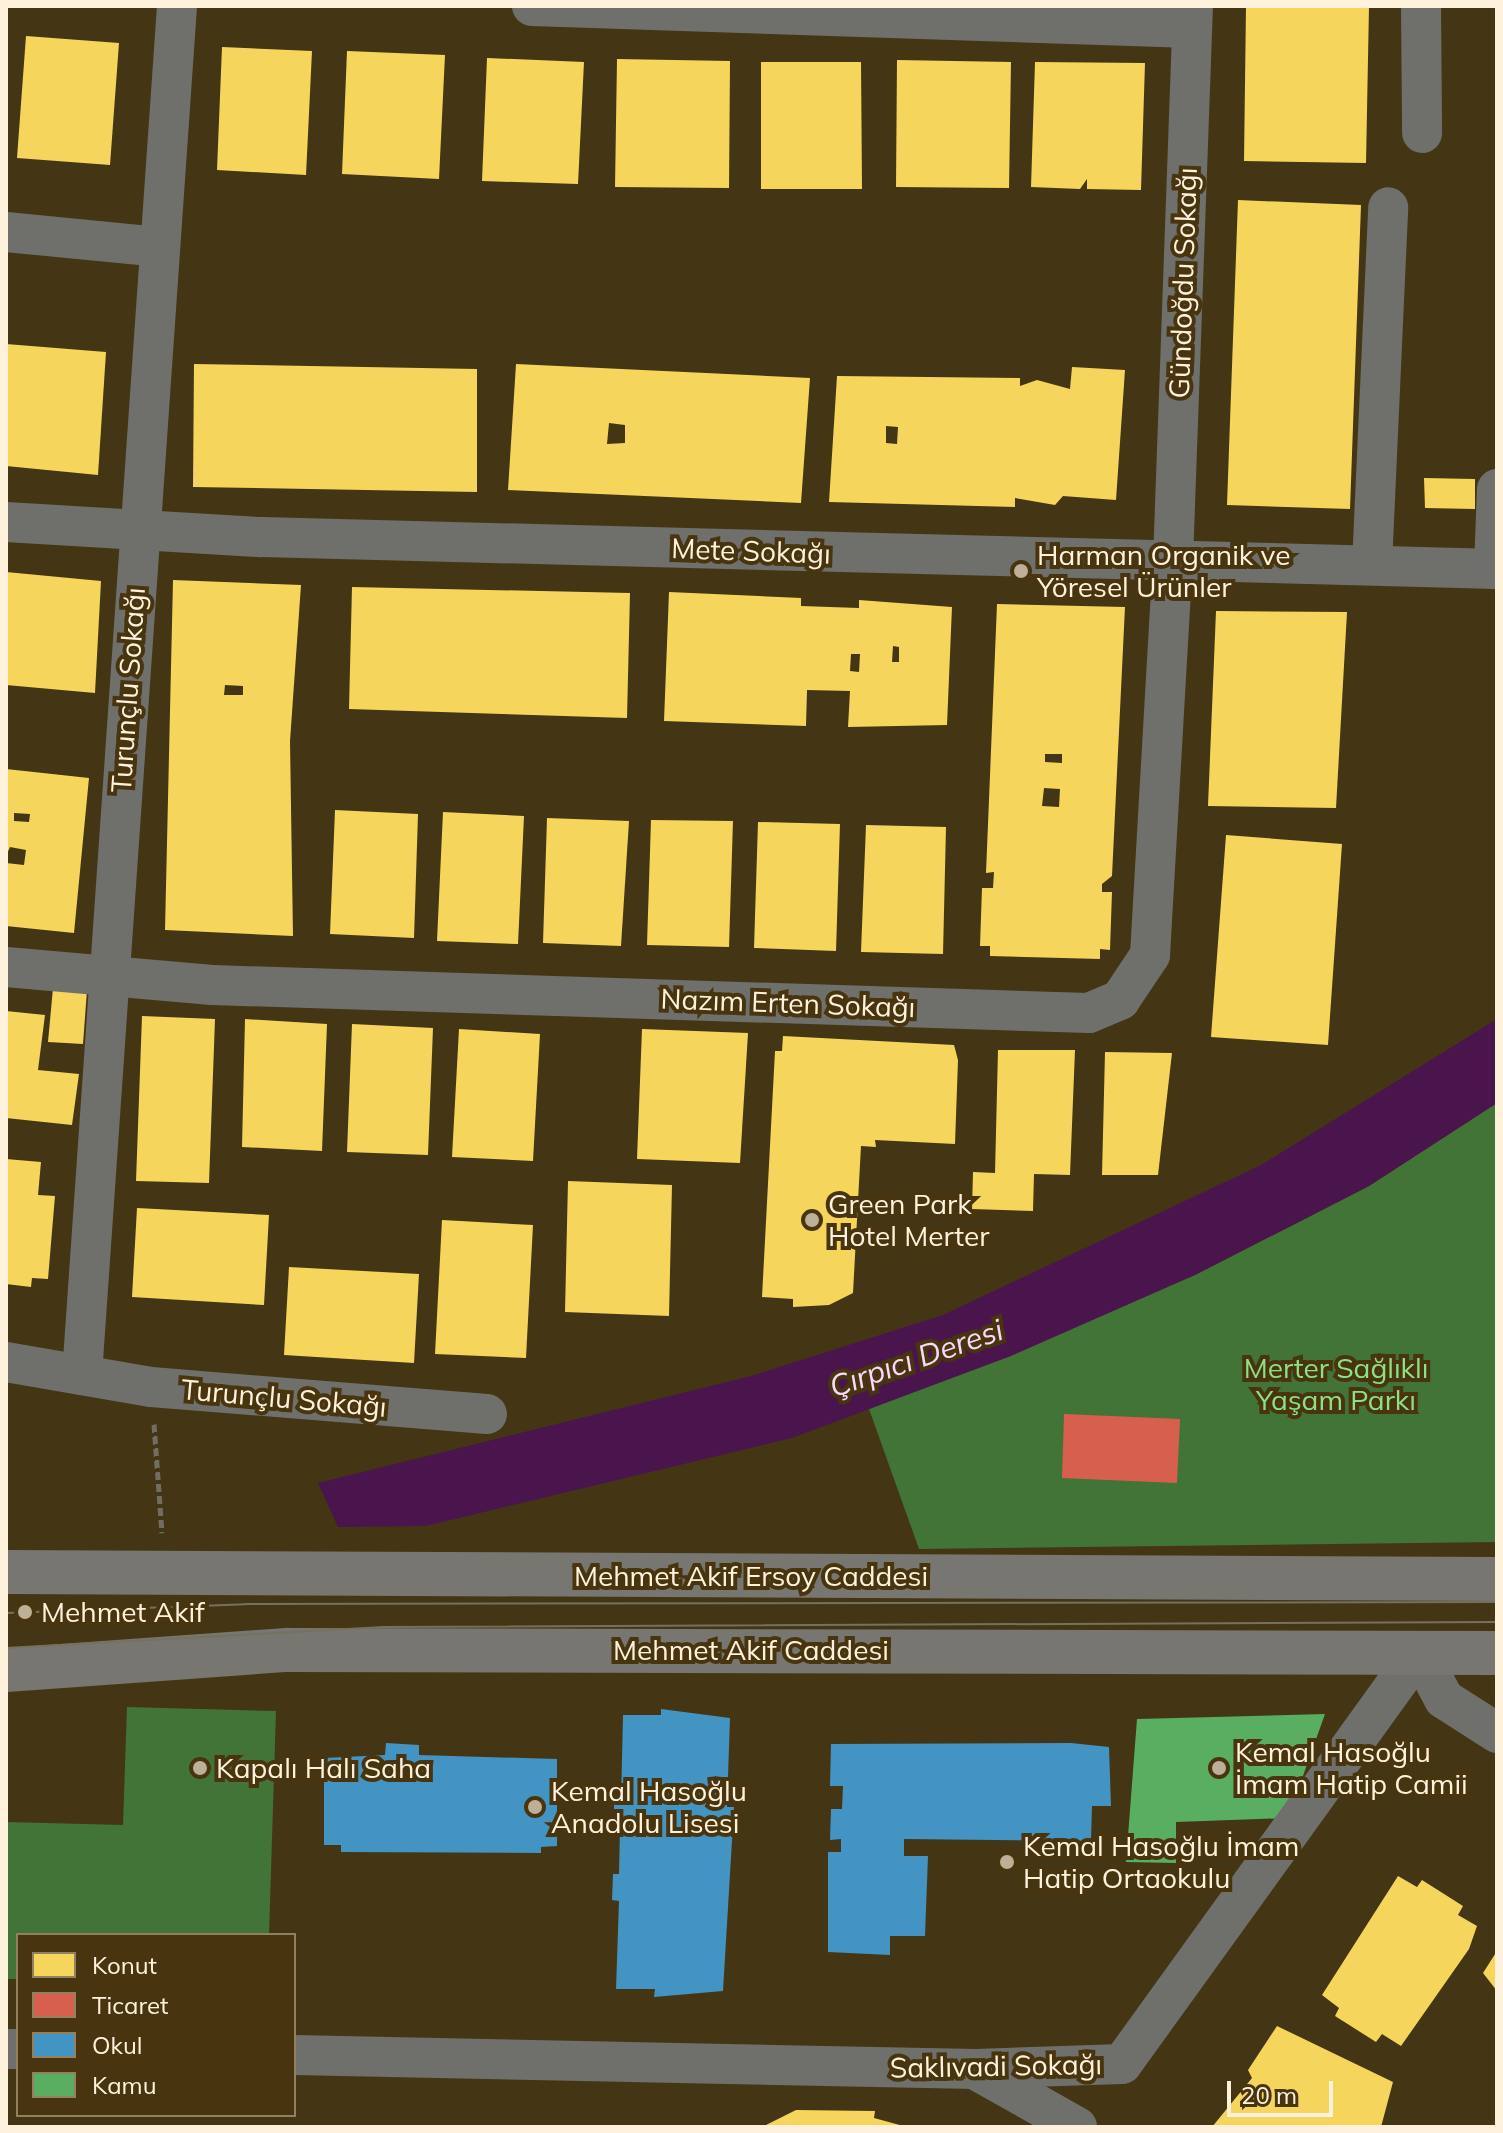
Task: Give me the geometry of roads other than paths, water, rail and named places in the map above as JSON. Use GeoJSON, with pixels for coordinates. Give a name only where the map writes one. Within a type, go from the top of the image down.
{"type":"FeatureCollection","features":[{"type":"Feature","properties":{"kind":"main road","name":"Mehmet Akif Ersoy Caddesi"},"geometry":{"type":"LineString","coordinates":[[6,1572],[165,1570],[1497,1579]]}},
{"type":"Feature","properties":{"kind":"main road","name":"Mehmet Akif Caddesi"},"geometry":{"type":"LineString","coordinates":[[6,1670],[287,1650],[1497,1653]]}},
{"type":"Feature","properties":{"kind":"street","name":"Turunçlu Sokağı"},"geometry":{"type":"LineString","coordinates":[[82,1375],[177,6]]}},
{"type":"Feature","properties":{"kind":"street"},"geometry":{"type":"LineString","coordinates":[[532,6],[1193,17]]}},
{"type":"Feature","properties":{"kind":"street"},"geometry":{"type":"LineString","coordinates":[[1421,6],[1422,133]]}},
{"type":"Feature","properties":{"kind":"street","name":"Gündoğdu Sokağı"},"geometry":{"type":"LineString","coordinates":[[1173,561],[1193,17]]}},
{"type":"Feature","properties":{"kind":"street"},"geometry":{"type":"LineString","coordinates":[[1372,565],[1388,207]]}},
{"type":"Feature","properties":{"kind":"street"},"geometry":{"type":"LineString","coordinates":[[6,232],[158,247]]}},
{"type":"Feature","properties":{"kind":"street"},"geometry":{"type":"LineString","coordinates":[[1496,569],[1497,489]]}},
{"type":"Feature","properties":{"kind":"street","name":"Mete Sokağı"},"geometry":{"type":"LineString","coordinates":[[6,522],[139,530],[1496,569]]}},
{"type":"Feature","properties":{"kind":"street","name":"Nazım Erten Sokağı"},"geometry":{"type":"LineString","coordinates":[[6,967],[109,976],[1099,1009],[1120,1000],[1150,955],[1173,561]]}},
{"type":"Feature","properties":{"kind":"street","name":"Turunçlu Sokağı"},"geometry":{"type":"LineString","coordinates":[[6,1362],[151,1387],[487,1414]]}},
{"type":"Feature","properties":{"kind":"street","name":"Saklıvadi Sokağı"},"geometry":{"type":"LineString","coordinates":[[296,2055],[976,2069],[1122,2064],[1419,1652],[1444,1699],[1497,1733]]}},
{"type":"Feature","properties":{"kind":"street"},"geometry":{"type":"LineString","coordinates":[[976,2069],[1077,2127]]}},
{"type":"Feature","properties":{"kind":"water","name":"Çırpıcı Deresi"},"geometry":{"type":"Polygon","coordinates":[[[1497,1019],[1497,1103],[1369,1186],[1195,1275],[1011,1356],[792,1438],[426,1526],[338,1527],[318,1483],[751,1376],[943,1315],[1261,1165],[1497,1019]]]}},
{"type":"Feature","properties":{"kind":"tram line"},"geometry":{"type":"LineString","coordinates":[[6,1613],[246,1604],[1497,1602]]}},
{"type":"Feature","properties":{"kind":"tram line"},"geometry":{"type":"LineString","coordinates":[[6,1648],[383,1627],[1497,1622]]}},
{"type":"Feature","properties":{"kind":"place","name":"Harman Organik ve Yöresel Ürünler"},"geometry":{"type":"Point","coordinates":[1021,571]}},
{"type":"Feature","properties":{"kind":"place","name":"Green Park Hotel Merter"},"geometry":{"type":"Point","coordinates":[812,1220]}},
{"type":"Feature","properties":{"kind":"place","name":"Mehmet Akif"},"geometry":{"type":"Point","coordinates":[25,1612]}},
{"type":"Feature","properties":{"kind":"place","name":"Kapalı Halı Saha"},"geometry":{"type":"Point","coordinates":[200,1768]}},
{"type":"Feature","properties":{"kind":"place","name":"Kemal Hasoğlu İmam Hatip Camii"},"geometry":{"type":"Point","coordinates":[1219,1768]}},
{"type":"Feature","properties":{"kind":"place","name":"Kemal Hasoğlu Anadolu Lisesi"},"geometry":{"type":"Point","coordinates":[535,1807]}},
{"type":"Feature","properties":{"kind":"place","name":"Kemal Hasoğlu İmam Hatip Ortaokulu"},"geometry":{"type":"Point","coordinates":[1007,1862]}},
{"type":"Feature","properties":{"kind":"park label","name":"Merter Sağlıklı Yaşam Parkı"},"geometry":{"type":"Point","coordinates":[1336,1384]}}]}
